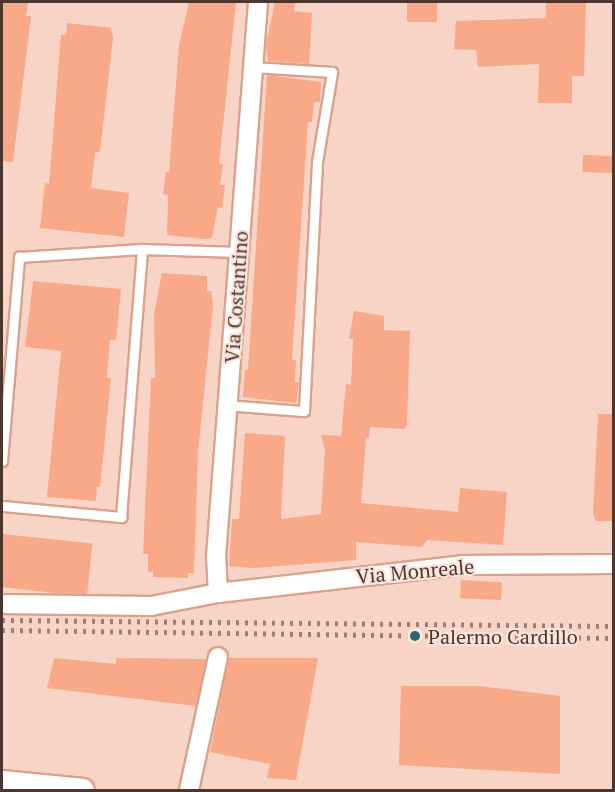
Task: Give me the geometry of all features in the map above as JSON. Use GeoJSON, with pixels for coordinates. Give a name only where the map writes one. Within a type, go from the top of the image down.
{"type":"FeatureCollection","features":[{"type":"Feature","properties":{"kind":"street","name":"Via Costantino"},"geometry":{"type":"LineString","coordinates":[[218,593],[216,557],[258,2]]}},
{"type":"Feature","properties":{"kind":"street","name":"Via Monreale"},"geometry":{"type":"LineString","coordinates":[[2,604],[151,606],[218,593],[462,565],[614,564]]}},
{"type":"Feature","properties":{"kind":"street"},"geometry":{"type":"LineString","coordinates":[[189,790],[218,657]]}},
{"type":"Feature","properties":{"kind":"street"},"geometry":{"type":"LineString","coordinates":[[2,782],[83,790]]}},
{"type":"Feature","properties":{"kind":"lane"},"geometry":{"type":"LineString","coordinates":[[227,405],[304,411],[317,162],[332,72],[253,67]]}},
{"type":"Feature","properties":{"kind":"lane"},"geometry":{"type":"LineString","coordinates":[[2,461],[19,257],[142,249],[239,252]]}},
{"type":"Feature","properties":{"kind":"lane"},"geometry":{"type":"LineString","coordinates":[[2,506],[121,517],[142,249]]}},
{"type":"Feature","properties":{"kind":"building"},"geometry":{"type":"Polygon","coordinates":[[[2,2],[28,2],[26,16],[31,16],[13,162],[2,161],[2,2]]]}},
{"type":"Feature","properties":{"kind":"building"},"geometry":{"type":"Polygon","coordinates":[[[189,2],[236,2],[219,164],[223,164],[220,185],[225,185],[222,208],[218,207],[212,238],[205,239],[167,235],[168,195],[163,194],[166,172],[169,172],[179,45],[189,2]]]}},
{"type":"Feature","properties":{"kind":"building"},"geometry":{"type":"Polygon","coordinates":[[[275,2],[295,2],[294,11],[312,13],[309,64],[268,61],[266,45],[275,2]]]}},
{"type":"Feature","properties":{"kind":"building"},"geometry":{"type":"Polygon","coordinates":[[[407,2],[437,2],[437,22],[407,22],[407,2]]]}},
{"type":"Feature","properties":{"kind":"building"},"geometry":{"type":"Polygon","coordinates":[[[546,2],[586,2],[584,76],[572,76],[572,103],[538,103],[539,64],[478,67],[476,50],[454,49],[456,21],[546,18],[546,2]]]}},
{"type":"Feature","properties":{"kind":"building"},"geometry":{"type":"Polygon","coordinates":[[[67,23],[111,28],[113,38],[100,152],[95,152],[91,188],[129,193],[124,237],[40,228],[45,183],[49,184],[61,35],[66,35],[67,23]]]}},
{"type":"Feature","properties":{"kind":"building"},"geometry":{"type":"Polygon","coordinates":[[[267,75],[321,82],[320,102],[314,102],[312,122],[308,122],[292,360],[296,360],[295,382],[299,382],[296,403],[243,397],[245,370],[248,370],[267,75]]]}},
{"type":"Feature","properties":{"kind":"building"},"geometry":{"type":"Polygon","coordinates":[[[583,155],[614,156],[613,173],[582,172],[583,155]]]}},
{"type":"Feature","properties":{"kind":"building"},"geometry":{"type":"Polygon","coordinates":[[[162,273],[207,276],[207,291],[211,291],[213,305],[198,451],[194,573],[188,573],[188,578],[153,577],[153,572],[148,572],[148,554],[143,554],[151,378],[155,378],[154,314],[162,273]]]}},
{"type":"Feature","properties":{"kind":"building"},"geometry":{"type":"Polygon","coordinates":[[[33,281],[121,289],[116,340],[110,340],[107,378],[111,378],[100,487],[97,487],[96,501],[47,497],[61,351],[25,347],[33,281]]]}},
{"type":"Feature","properties":{"kind":"building"},"geometry":{"type":"Polygon","coordinates":[[[354,311],[384,316],[384,330],[410,331],[407,425],[404,429],[370,427],[369,438],[366,438],[361,503],[458,512],[460,488],[507,492],[503,545],[427,540],[422,547],[356,542],[356,560],[254,568],[229,566],[232,519],[239,519],[245,433],[285,436],[281,519],[321,514],[325,450],[321,435],[341,436],[346,384],[351,385],[353,339],[349,339],[354,311]]]}},
{"type":"Feature","properties":{"kind":"building"},"geometry":{"type":"Polygon","coordinates":[[[598,414],[614,414],[614,521],[596,521],[593,513],[598,414]]]}},
{"type":"Feature","properties":{"kind":"building"},"geometry":{"type":"Polygon","coordinates":[[[2,534],[93,544],[87,596],[2,587],[2,534]]]}},
{"type":"Feature","properties":{"kind":"building"},"geometry":{"type":"Polygon","coordinates":[[[461,580],[502,582],[501,600],[460,598],[461,580]]]}},
{"type":"Feature","properties":{"kind":"building"},"geometry":{"type":"Polygon","coordinates":[[[54,658],[116,664],[116,658],[206,659],[196,706],[47,688],[54,658]]]}},
{"type":"Feature","properties":{"kind":"building"},"geometry":{"type":"Polygon","coordinates":[[[229,658],[318,658],[296,780],[267,778],[270,764],[210,752],[229,658]]]}},
{"type":"Feature","properties":{"kind":"building"},"geometry":{"type":"Polygon","coordinates":[[[401,686],[479,686],[560,696],[560,774],[399,765],[401,686]]]}},
{"type":"Feature","properties":{"kind":"railway"},"geometry":{"type":"LineString","coordinates":[[2,620],[614,626]]}},
{"type":"Feature","properties":{"kind":"railway"},"geometry":{"type":"LineString","coordinates":[[2,630],[614,638]]}},
{"type":"Feature","properties":{"kind":"place","name":"Palermo Cardillo"},"geometry":{"type":"Point","coordinates":[415,636]}}]}
